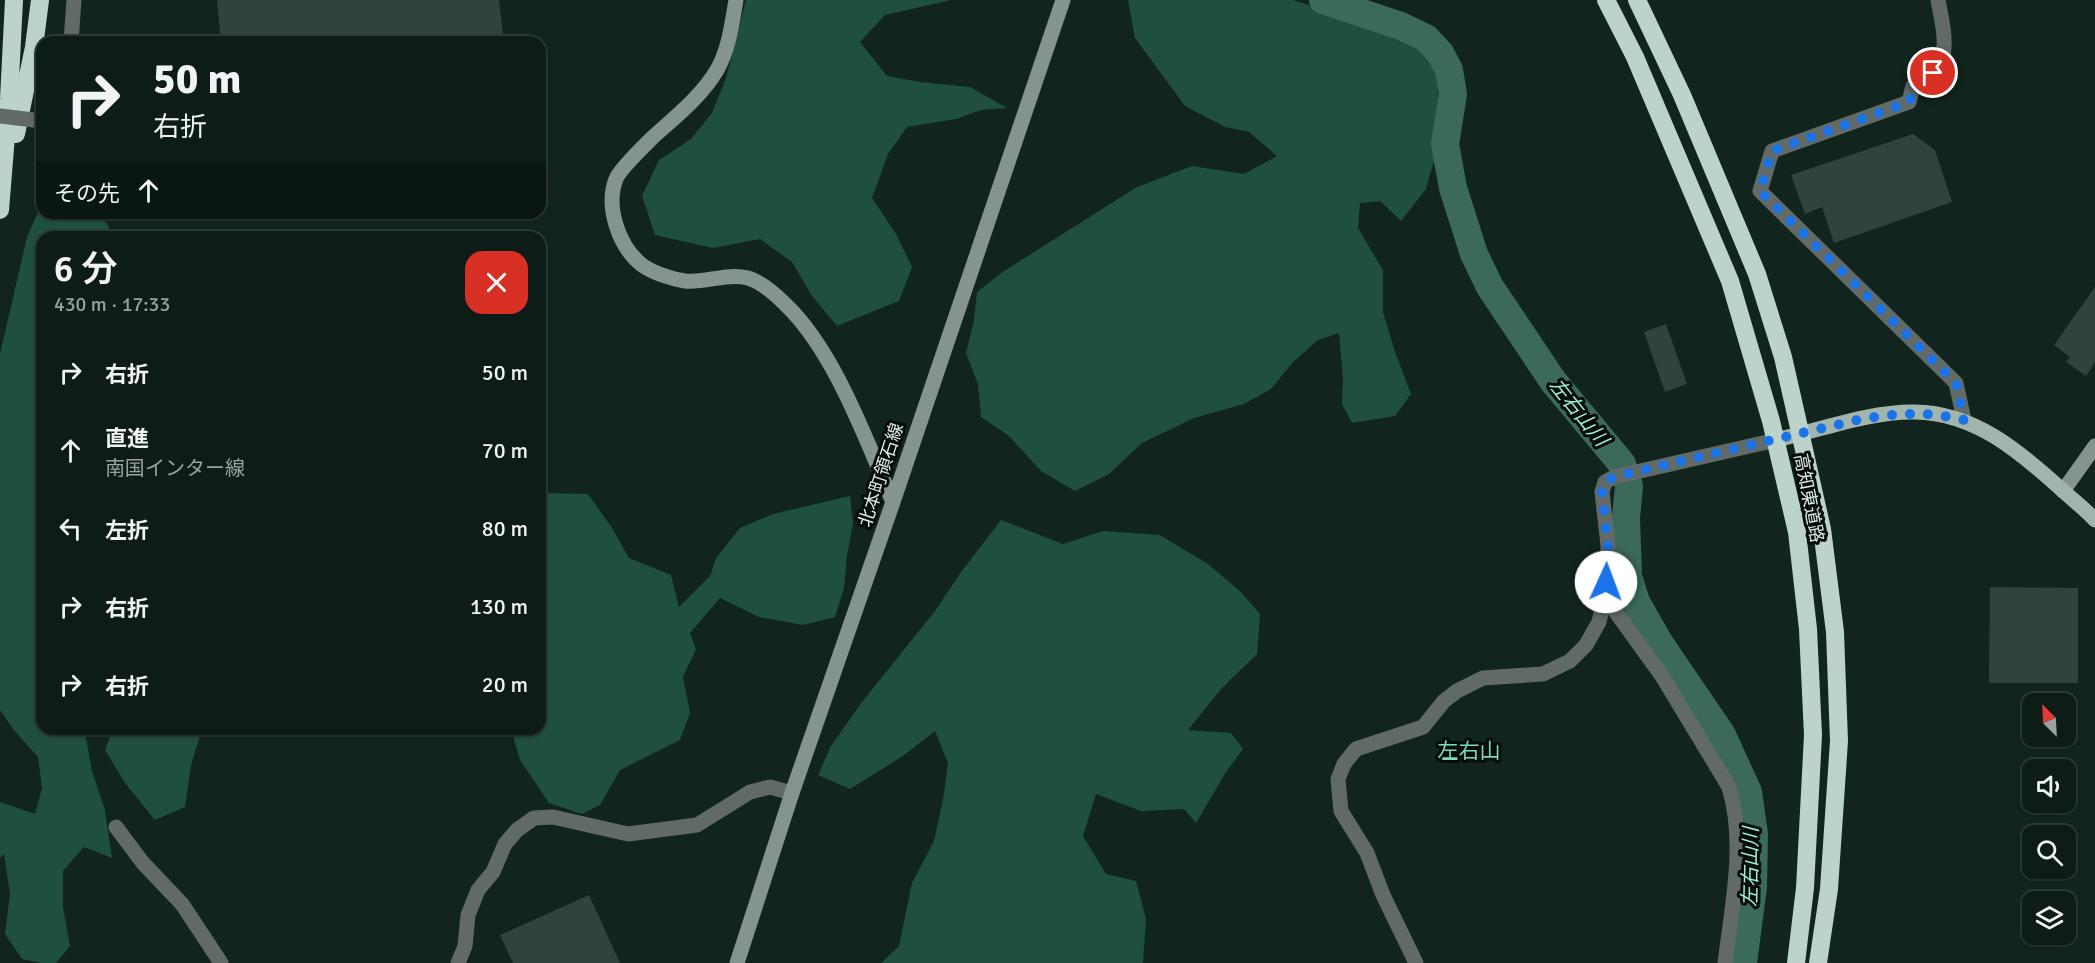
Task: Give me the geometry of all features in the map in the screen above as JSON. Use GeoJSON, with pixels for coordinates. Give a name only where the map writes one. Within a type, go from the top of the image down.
{"type":"FeatureCollection","features":[{"type":"Feature","properties":{"kind":"highway"},"geometry":{"type":"LineString","coordinates":[[0,208],[14,0]]}},
{"type":"Feature","properties":{"kind":"highway"},"geometry":{"type":"LineString","coordinates":[[0,208],[34,47],[40,0]]}},
{"type":"Feature","properties":{"kind":"highway","name":"高知東道路"},"geometry":{"type":"LineString","coordinates":[[1606,0],[1635,57],[1730,280],[1776,440],[1797,532],[1808,629],[1813,735],[1805,888],[1796,963]]}},
{"type":"Feature","properties":{"kind":"highway","name":"高知東道路"},"geometry":{"type":"LineString","coordinates":[[1637,0],[1682,95],[1757,274],[1783,357],[1822,529],[1834,620],[1839,741],[1829,889],[1818,963]]}},
{"type":"Feature","properties":{"kind":"main road"},"geometry":{"type":"LineString","coordinates":[[736,0],[731,33],[718,68],[700,93],[645,144],[616,178],[612,202],[617,229],[630,252],[643,266],[664,276],[686,281],[728,276],[749,279],[768,289],[787,305],[831,366],[893,502]]}},
{"type":"Feature","properties":{"kind":"main road","name":"北本町領石線"},"geometry":{"type":"LineString","coordinates":[[737,963],[792,792],[1063,0]]}},
{"type":"Feature","properties":{"kind":"main road"},"geometry":{"type":"LineString","coordinates":[[1776,440],[1862,419],[1914,412],[1964,420],[2013,447],[2095,520]]}},
{"type":"Feature","properties":{"kind":"main road"},"geometry":{"type":"LineString","coordinates":[[2063,491],[2095,446]]}},
{"type":"Feature","properties":{"kind":"street"},"geometry":{"type":"LineString","coordinates":[[71,36],[74,0]]}},
{"type":"Feature","properties":{"kind":"street"},"geometry":{"type":"LineString","coordinates":[[1938,0],[1945,39],[1942,60],[1933,73],[1913,86],[1910,102],[1772,151],[1760,191],[1956,383],[1964,420]]}},
{"type":"Feature","properties":{"kind":"street"},"geometry":{"type":"LineString","coordinates":[[0,116],[36,119]]}},
{"type":"Feature","properties":{"kind":"street"},"geometry":{"type":"LineString","coordinates":[[1416,963],[1383,895],[1367,853],[1341,811],[1338,779],[1344,764],[1356,748],[1423,727],[1443,701],[1483,678],[1543,674],[1570,661],[1586,645],[1599,622],[1605,597],[1608,545],[1602,492],[1605,482],[1614,477],[1776,440]]}},
{"type":"Feature","properties":{"kind":"street"},"geometry":{"type":"LineString","coordinates":[[1605,597],[1662,676],[1729,787],[1738,826],[1733,898],[1725,963]]}},
{"type":"Feature","properties":{"kind":"street"},"geometry":{"type":"LineString","coordinates":[[458,963],[465,946],[468,915],[478,890],[494,872],[506,844],[517,830],[534,818],[554,817],[628,834],[697,825],[750,792],[770,787],[792,792]]}},
{"type":"Feature","properties":{"kind":"street"},"geometry":{"type":"LineString","coordinates":[[116,827],[143,863],[182,904],[221,963]]}},
{"type":"Feature","properties":{"kind":"green space"},"geometry":{"type":"Polygon","coordinates":[[[746,0],[951,0],[885,15],[860,42],[887,76],[970,87],[1007,108],[981,110],[956,119],[907,127],[888,154],[872,198],[896,234],[912,267],[899,301],[837,326],[812,296],[792,262],[760,239],[713,248],[655,235],[642,196],[659,160],[691,139],[712,113],[726,78],[746,0]]]}},
{"type":"Feature","properties":{"kind":"green space"},"geometry":{"type":"Polygon","coordinates":[[[1128,0],[1293,0],[1397,35],[1419,47],[1439,73],[1436,153],[1426,189],[1401,221],[1380,201],[1360,203],[1358,228],[1383,270],[1383,312],[1411,394],[1395,416],[1352,423],[1342,404],[1343,379],[1339,333],[1318,340],[1293,362],[1271,389],[1244,404],[1194,418],[1142,443],[1109,474],[1075,491],[1041,471],[1009,436],[981,417],[978,384],[966,353],[974,321],[977,292],[1004,271],[1137,187],[1192,166],[1244,174],[1277,156],[1249,132],[1225,127],[1185,106],[1135,38],[1128,0]]]}},
{"type":"Feature","properties":{"kind":"green space"},"geometry":{"type":"Polygon","coordinates":[[[36,217],[36,219],[102,219],[110,231],[36,231],[36,735],[85,735],[92,771],[105,810],[112,858],[84,847],[63,871],[63,907],[70,946],[56,963],[22,959],[5,934],[10,894],[4,854],[0,858],[0,802],[35,814],[42,788],[38,757],[13,729],[0,710],[0,354],[27,237],[36,217]]]}},
{"type":"Feature","properties":{"kind":"green space"},"geometry":{"type":"Polygon","coordinates":[[[546,493],[588,494],[612,528],[629,558],[671,575],[679,607],[710,576],[716,558],[740,528],[773,514],[850,496],[853,523],[844,588],[835,617],[803,625],[759,617],[720,598],[690,633],[696,649],[683,677],[690,713],[680,740],[620,770],[600,805],[582,814],[549,803],[520,760],[513,735],[546,735],[546,493]]]}},
{"type":"Feature","properties":{"kind":"green space"},"geometry":{"type":"Polygon","coordinates":[[[1001,520],[1063,544],[1103,531],[1160,535],[1208,564],[1241,592],[1260,614],[1257,654],[1222,688],[1188,730],[1231,733],[1243,749],[1226,772],[1196,823],[1184,809],[1141,811],[1096,794],[1083,836],[1106,874],[1136,881],[1146,919],[1143,963],[881,963],[899,946],[912,883],[934,841],[948,763],[935,731],[903,756],[850,789],[818,775],[831,746],[862,702],[935,611],[961,572],[1001,520]]]}},
{"type":"Feature","properties":{"kind":"green space"},"geometry":{"type":"Polygon","coordinates":[[[111,735],[200,735],[191,765],[185,807],[155,820],[125,783],[105,750],[111,735]]]}},
{"type":"Feature","properties":{"kind":"building"},"geometry":{"type":"Polygon","coordinates":[[[217,0],[499,0],[503,36],[220,36],[217,0]]]}},
{"type":"Feature","properties":{"kind":"building"},"geometry":{"type":"Polygon","coordinates":[[[1913,134],[1935,150],[1952,202],[1834,243],[1822,207],[1805,214],[1791,175],[1913,134]]]}},
{"type":"Feature","properties":{"kind":"building"},"geometry":{"type":"Polygon","coordinates":[[[2095,287],[2095,362],[2086,376],[2066,362],[2070,357],[2054,345],[2095,287]]]}},
{"type":"Feature","properties":{"kind":"building"},"geometry":{"type":"Polygon","coordinates":[[[1666,324],[1687,384],[1665,392],[1644,332],[1666,324]]]}},
{"type":"Feature","properties":{"kind":"building"},"geometry":{"type":"Polygon","coordinates":[[[1990,587],[2078,588],[2078,683],[1989,683],[1990,587]]]}},
{"type":"Feature","properties":{"kind":"building"},"geometry":{"type":"Polygon","coordinates":[[[589,895],[620,963],[513,963],[500,935],[589,895]]]}},
{"type":"Feature","properties":{"kind":"waterway","name":"左右山川"},"geometry":{"type":"LineString","coordinates":[[1323,0],[1401,26],[1426,38],[1440,53],[1449,70],[1453,94],[1445,144],[1453,188],[1474,254],[1490,287],[1553,381],[1622,464],[1629,486],[1626,518],[1628,576],[1636,602],[1660,644],[1722,735],[1748,792],[1754,834],[1753,887],[1743,963]]}},
{"type":"Feature","properties":{"kind":"district","name":"左右山"},"geometry":{"type":"Point","coordinates":[1469,751]}},
{"type":"Feature","properties":{"kind":"route"},"geometry":{"type":"LineString","coordinates":[[1606,582],[1608,545],[1602,492],[1605,482],[1614,477],[1892,414],[1914,412],[1964,420],[1956,383],[1760,191],[1772,151],[1910,102],[1913,86],[1933,73]]}}]}
